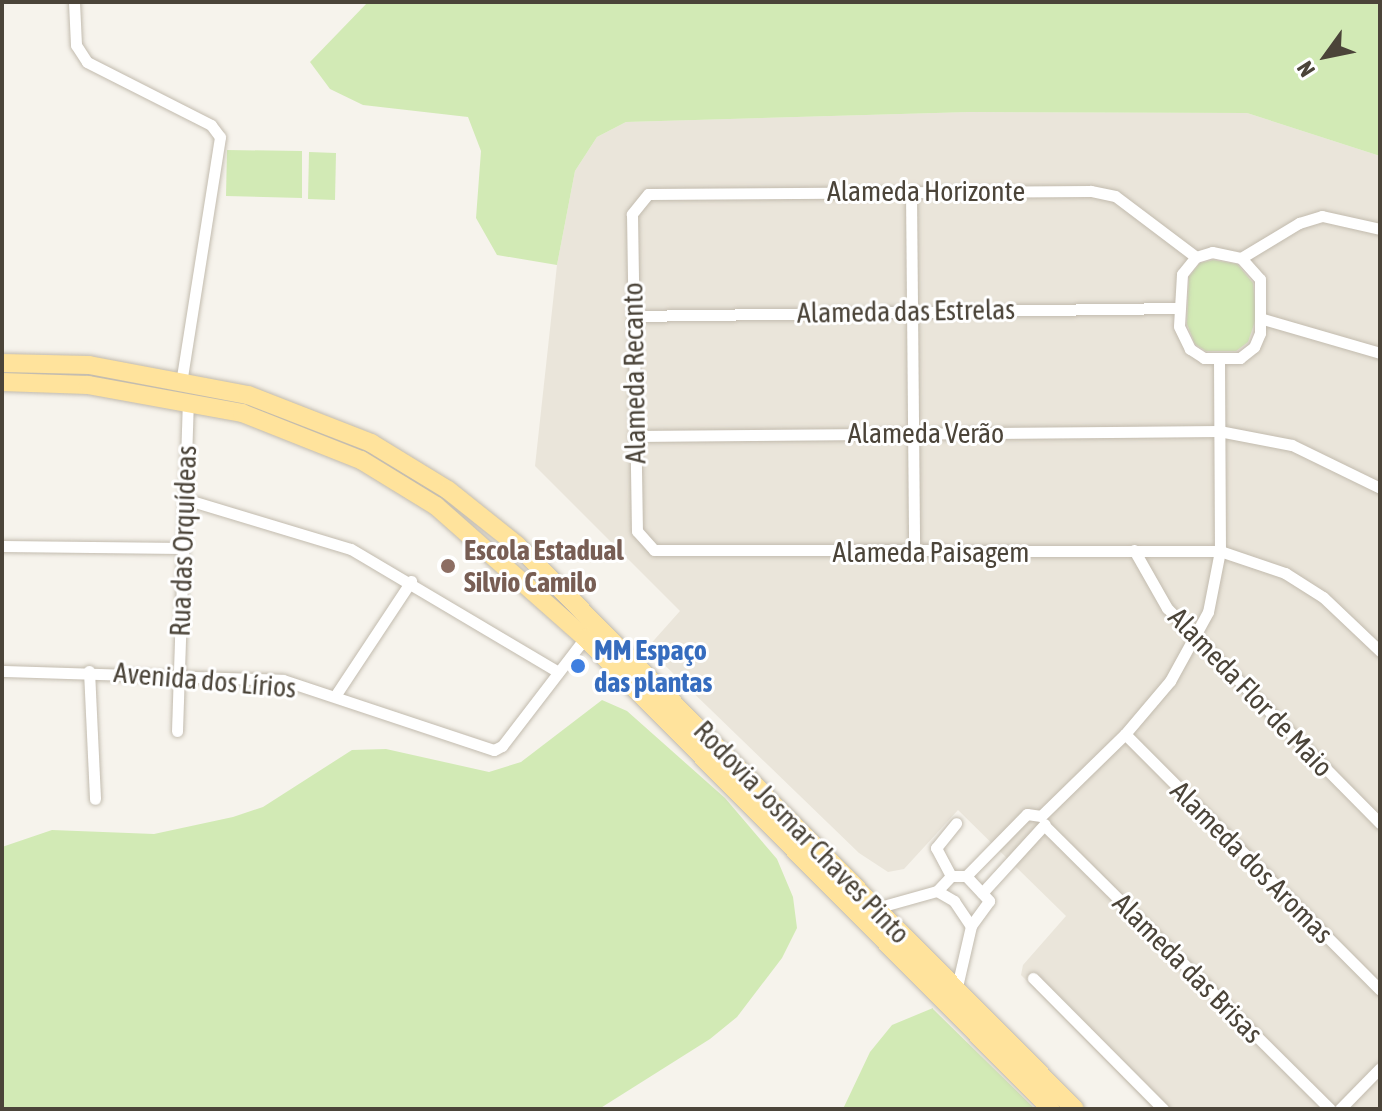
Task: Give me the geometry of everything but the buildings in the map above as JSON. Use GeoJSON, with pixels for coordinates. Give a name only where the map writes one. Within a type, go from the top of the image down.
{"type":"FeatureCollection","features":[{"type":"Feature","properties":{"kind":"main road","name":"Rodovia Josmar Chaves Pinto"},"geometry":{"type":"LineString","coordinates":[[2,363],[89,365],[182,378],[307,415],[371,443],[448,490],[517,545],[1075,1109]]}},
{"type":"Feature","properties":{"kind":"main road","name":"Rodovia Josmar Chaves Pinto"},"geometry":{"type":"LineString","coordinates":[[2,382],[88,385],[188,400],[285,427],[361,460],[436,506],[585,638],[1051,1109]]}},
{"type":"Feature","properties":{"kind":"main road"},"geometry":{"type":"LineString","coordinates":[[646,700],[659,686]]}},
{"type":"Feature","properties":{"kind":"street"},"geometry":{"type":"LineString","coordinates":[[74,2],[76,45],[87,62],[211,125],[220,137],[182,378]]}},
{"type":"Feature","properties":{"kind":"street"},"geometry":{"type":"LineString","coordinates":[[911,191],[914,554]]}},
{"type":"Feature","properties":{"kind":"street","name":"Alameda Horizonte"},"geometry":{"type":"LineString","coordinates":[[638,203],[648,194],[911,191],[1115,196],[1196,257]]}},
{"type":"Feature","properties":{"kind":"street","name":"Alameda Recanto"},"geometry":{"type":"LineString","coordinates":[[638,203],[632,214],[634,436],[637,531],[644,543]]}},
{"type":"Feature","properties":{"kind":"street"},"geometry":{"type":"LineString","coordinates":[[1241,258],[1299,223],[1322,216],[1380,229]]}},
{"type":"Feature","properties":{"kind":"street"},"geometry":{"type":"LineString","coordinates":[[1212,252],[1241,258],[1260,279],[1263,319],[1254,347],[1240,358],[1219,361],[1190,349],[1178,308],[1182,274],[1196,257],[1212,252]]}},
{"type":"Feature","properties":{"kind":"street","name":"Alameda das Estrelas"},"geometry":{"type":"LineString","coordinates":[[633,316],[1178,308]]}},
{"type":"Feature","properties":{"kind":"street"},"geometry":{"type":"LineString","coordinates":[[1263,319],[1380,353]]}},
{"type":"Feature","properties":{"kind":"street"},"geometry":{"type":"LineString","coordinates":[[982,893],[1170,681],[1208,612],[1220,551],[1219,361]]}},
{"type":"Feature","properties":{"kind":"street","name":"Rua das Orquídeas"},"geometry":{"type":"LineString","coordinates":[[177,731],[188,400]]}},
{"type":"Feature","properties":{"kind":"street","name":"Alameda Verão"},"geometry":{"type":"LineString","coordinates":[[634,436],[1219,431],[1292,445],[1380,488]]}},
{"type":"Feature","properties":{"kind":"street"},"geometry":{"type":"LineString","coordinates":[[185,499],[351,549],[411,581],[558,672],[585,638]]}},
{"type":"Feature","properties":{"kind":"street","name":"Alameda Paisagem"},"geometry":{"type":"LineString","coordinates":[[644,543],[654,550],[914,554],[1220,551],[1254,560],[1298,581],[1323,597],[1380,651]]}},
{"type":"Feature","properties":{"kind":"street"},"geometry":{"type":"LineString","coordinates":[[2,546],[182,548]]}},
{"type":"Feature","properties":{"kind":"street","name":"Alameda Flor de Maio"},"geometry":{"type":"LineString","coordinates":[[1134,550],[1161,599],[1194,636],[1380,823]]}},
{"type":"Feature","properties":{"kind":"street"},"geometry":{"type":"LineString","coordinates":[[335,696],[411,581]]}},
{"type":"Feature","properties":{"kind":"street","name":"Avenida dos Lírios"},"geometry":{"type":"LineString","coordinates":[[2,671],[89,671],[283,680],[494,750],[502,746],[558,672]]}},
{"type":"Feature","properties":{"kind":"street"},"geometry":{"type":"LineString","coordinates":[[89,671],[95,799]]}},
{"type":"Feature","properties":{"kind":"street","name":"Alameda dos Aromas"},"geometry":{"type":"LineString","coordinates":[[1125,734],[1380,990]]}},
{"type":"Feature","properties":{"kind":"street"},"geometry":{"type":"LineString","coordinates":[[876,908],[937,891],[951,876],[966,876],[1027,814],[1044,822]]}},
{"type":"Feature","properties":{"kind":"street","name":"Alameda das Brisas"},"geometry":{"type":"LineString","coordinates":[[1044,822],[1330,1109]]}},
{"type":"Feature","properties":{"kind":"street"},"geometry":{"type":"LineString","coordinates":[[951,876],[936,848],[956,823]]}},
{"type":"Feature","properties":{"kind":"street"},"geometry":{"type":"LineString","coordinates":[[956,991],[971,926],[986,910],[989,901],[966,876]]}},
{"type":"Feature","properties":{"kind":"street"},"geometry":{"type":"LineString","coordinates":[[937,891],[954,901],[971,926]]}},
{"type":"Feature","properties":{"kind":"street"},"geometry":{"type":"LineString","coordinates":[[1033,978],[1163,1109]]}},
{"type":"Feature","properties":{"kind":"street"},"geometry":{"type":"LineString","coordinates":[[1340,1109],[1380,1068]]}},
{"type":"Feature","properties":{"kind":"shaded area"},"geometry":{"type":"Polygon","coordinates":[[[970,112],[1247,113],[1380,156],[1380,1109],[1153,1109],[1021,975],[1023,965],[1066,916],[958,810],[904,869],[888,872],[859,853],[647,648],[680,611],[535,466],[557,265],[575,171],[597,137],[626,122],[970,112]]]}},
{"type":"Feature","properties":{"kind":"green space"},"geometry":{"type":"Polygon","coordinates":[[[368,2],[1380,2],[1380,156],[1247,113],[970,112],[626,122],[597,137],[575,171],[557,265],[497,255],[476,218],[481,151],[468,117],[363,105],[330,89],[310,62],[368,2]]]}},
{"type":"Feature","properties":{"kind":"green space"},"geometry":{"type":"Polygon","coordinates":[[[227,150],[302,151],[302,198],[226,196],[227,150]]]}},
{"type":"Feature","properties":{"kind":"green space"},"geometry":{"type":"Polygon","coordinates":[[[309,152],[336,153],[335,200],[308,199],[309,152]]]}},
{"type":"Feature","properties":{"kind":"green space"},"geometry":{"type":"Polygon","coordinates":[[[1213,260],[1237,264],[1253,283],[1256,318],[1248,342],[1236,351],[1206,351],[1195,344],[1187,324],[1189,277],[1200,263],[1213,260]]]}},
{"type":"Feature","properties":{"kind":"green space"},"geometry":{"type":"Polygon","coordinates":[[[602,700],[627,711],[725,798],[777,859],[793,897],[797,928],[782,958],[737,1017],[710,1039],[599,1109],[2,1109],[2,847],[52,830],[154,834],[233,817],[263,807],[352,750],[386,749],[489,772],[521,762],[602,700]]]}},
{"type":"Feature","properties":{"kind":"green space"},"geometry":{"type":"Polygon","coordinates":[[[933,1008],[1035,1109],[843,1109],[870,1052],[892,1025],[933,1008]]]}},
{"type":"Feature","properties":{"kind":"place","name":"Escola Estadual Silvio Camilo"},"geometry":{"type":"Point","coordinates":[448,566]}},
{"type":"Feature","properties":{"kind":"place","name":"MM Espaço das plantas"},"geometry":{"type":"Point","coordinates":[578,666]}}]}
